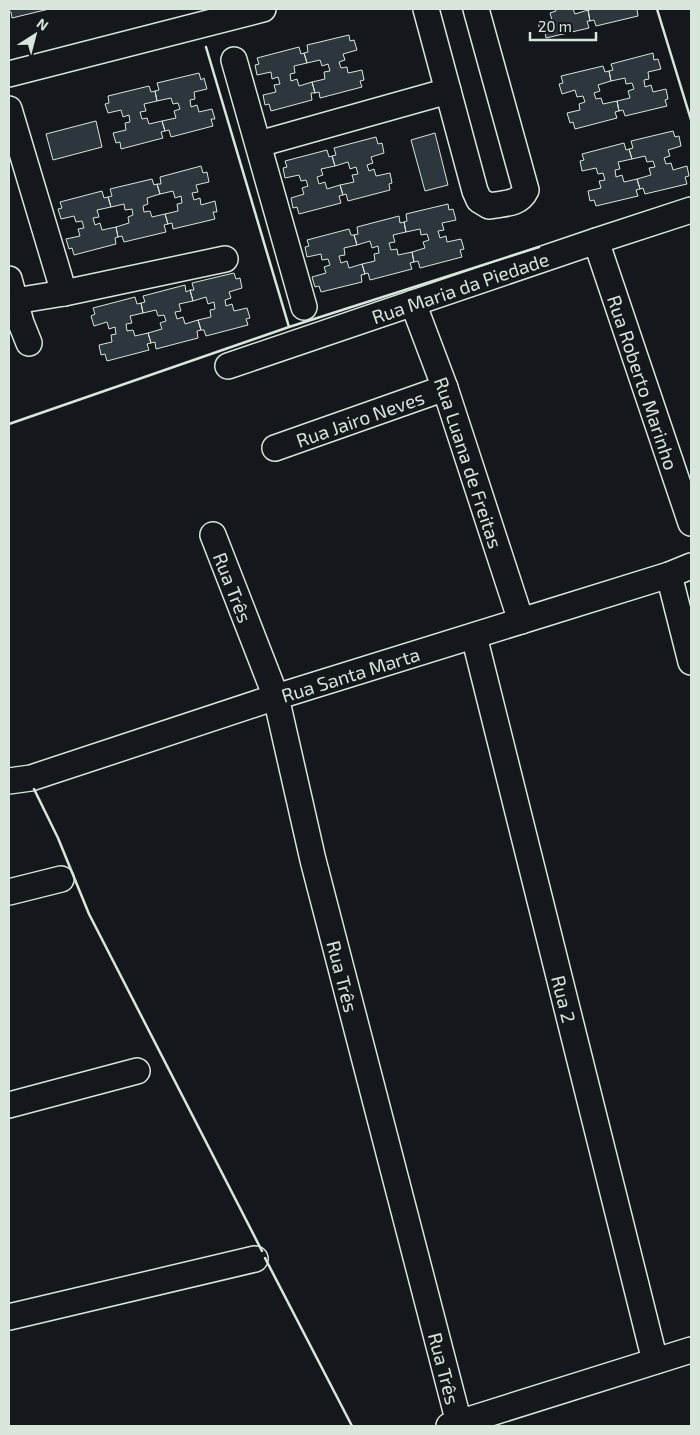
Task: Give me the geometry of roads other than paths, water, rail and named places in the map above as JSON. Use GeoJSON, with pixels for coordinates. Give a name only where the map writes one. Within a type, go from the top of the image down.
{"type":"FeatureCollection","features":[{"type":"Feature","properties":{"kind":"street"},"geometry":{"type":"LineString","coordinates":[[9,74],[263,9]]}},
{"type":"Feature","properties":{"kind":"street"},"geometry":{"type":"LineString","coordinates":[[426,9],[476,191],[479,200],[489,206],[518,200],[526,190],[476,9]]}},
{"type":"Feature","properties":{"kind":"street"},"geometry":{"type":"LineString","coordinates":[[234,60],[304,307]]}},
{"type":"Feature","properties":{"kind":"street"},"geometry":{"type":"LineString","coordinates":[[258,144],[448,91]]}},
{"type":"Feature","properties":{"kind":"street"},"geometry":{"type":"LineString","coordinates":[[9,109],[64,293]]}},
{"type":"Feature","properties":{"kind":"street","name":"Rua Maria da Piedade"},"geometry":{"type":"LineString","coordinates":[[228,366],[691,210]]}},
{"type":"Feature","properties":{"kind":"street","name":"Rua Roberto Marinho"},"geometry":{"type":"LineString","coordinates":[[596,241],[691,523]]}},
{"type":"Feature","properties":{"kind":"street"},"geometry":{"type":"LineString","coordinates":[[17,314],[64,293],[225,260]]}},
{"type":"Feature","properties":{"kind":"street","name":"Rua Luana de Freitas"},"geometry":{"type":"LineString","coordinates":[[413,303],[445,388],[521,621]]}},
{"type":"Feature","properties":{"kind":"street","name":"Rua Jairo Neves"},"geometry":{"type":"LineString","coordinates":[[276,448],[445,388]]}},
{"type":"Feature","properties":{"kind":"street","name":"Rua Três"},"geometry":{"type":"LineString","coordinates":[[213,535],[276,697],[313,860],[454,1424]]}},
{"type":"Feature","properties":{"kind":"street"},"geometry":{"type":"LineString","coordinates":[[680,571],[691,662]]}},
{"type":"Feature","properties":{"kind":"street","name":"Rua Santa Marta"},"geometry":{"type":"LineString","coordinates":[[9,781],[31,778],[276,697],[680,571]]}},
{"type":"Feature","properties":{"kind":"street","name":"Rua 2"},"geometry":{"type":"LineString","coordinates":[[474,636],[655,1360]]}},
{"type":"Feature","properties":{"kind":"street"},"geometry":{"type":"LineString","coordinates":[[9,892],[61,879]]}},
{"type":"Feature","properties":{"kind":"street"},"geometry":{"type":"LineString","coordinates":[[9,1105],[136,1071]]}},
{"type":"Feature","properties":{"kind":"street"},"geometry":{"type":"LineString","coordinates":[[9,1317],[255,1259]]}},
{"type":"Feature","properties":{"kind":"street"},"geometry":{"type":"LineString","coordinates":[[454,1424],[691,1350]]}}]}
